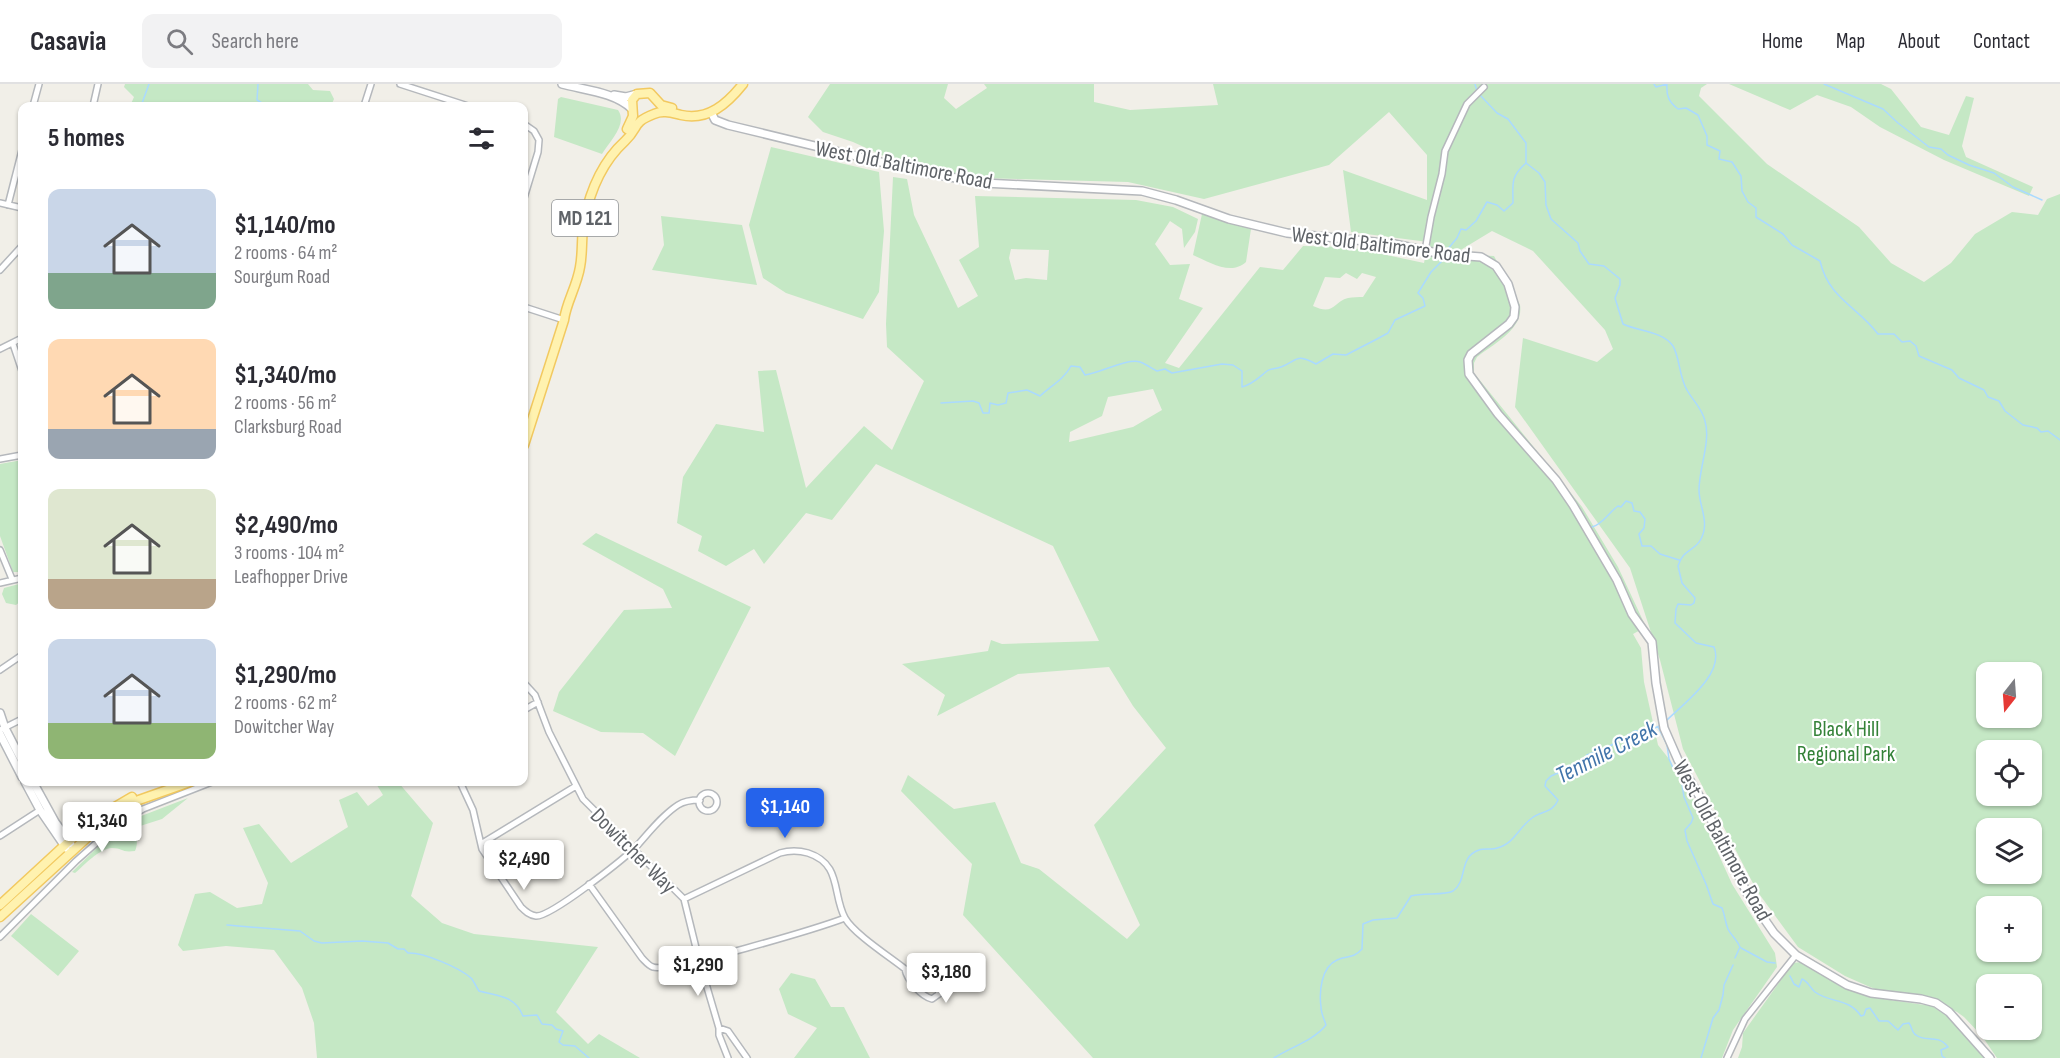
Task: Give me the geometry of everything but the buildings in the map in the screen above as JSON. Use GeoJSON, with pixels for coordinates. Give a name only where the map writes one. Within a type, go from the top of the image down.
{"type":"FeatureCollection","features":[{"type":"Feature","properties":{"kind":"main road"},"geometry":{"type":"LineString","coordinates":[[633,110],[638,115],[648,116],[663,112],[693,117],[709,113],[729,101],[743,84]]}},
{"type":"Feature","properties":{"kind":"main road"},"geometry":{"type":"LineString","coordinates":[[621,143],[632,121],[632,100],[637,94],[650,93],[664,107],[709,113]]}},
{"type":"Feature","properties":{"kind":"main road"},"geometry":{"type":"LineString","coordinates":[[621,143],[626,141],[637,123],[657,107],[656,100]]}},
{"type":"Feature","properties":{"kind":"main road","name":"MD 121"},"geometry":{"type":"LineString","coordinates":[[528,432],[564,320],[570,312],[580,269],[588,205],[599,176],[621,143]]}},
{"type":"Feature","properties":{"kind":"main road"},"geometry":{"type":"LineString","coordinates":[[0,905],[69,847],[121,809],[168,786]]}},
{"type":"Feature","properties":{"kind":"main road"},"geometry":{"type":"LineString","coordinates":[[0,917],[69,847]]}},
{"type":"Feature","properties":{"kind":"street"},"geometry":{"type":"LineString","coordinates":[[34,102],[39,84]]}},
{"type":"Feature","properties":{"kind":"street"},"geometry":{"type":"LineString","coordinates":[[94,102],[98,84]]}},
{"type":"Feature","properties":{"kind":"street"},"geometry":{"type":"LineString","coordinates":[[365,102],[372,84]]}},
{"type":"Feature","properties":{"kind":"street"},"geometry":{"type":"LineString","coordinates":[[400,84],[456,102]]}},
{"type":"Feature","properties":{"kind":"street"},"geometry":{"type":"LineString","coordinates":[[562,84],[625,102],[633,110]]}},
{"type":"Feature","properties":{"kind":"street"},"geometry":{"type":"LineString","coordinates":[[1425,251],[1445,152],[1467,104],[1484,87]]}},
{"type":"Feature","properties":{"kind":"street"},"geometry":{"type":"LineString","coordinates":[[602,94],[626,97],[637,94]]}},
{"type":"Feature","properties":{"kind":"street","name":"West Old Baltimore Road"},"geometry":{"type":"LineString","coordinates":[[709,113],[715,120],[728,125],[922,172],[984,183],[1142,191],[1176,200],[1229,219],[1274,230],[1394,243],[1425,251],[1481,256],[1496,266],[1508,284],[1515,307],[1514,317],[1509,324],[1471,354],[1468,360],[1469,374],[1498,414],[1556,480],[1617,580],[1632,614],[1652,642],[1662,720],[1678,760],[1701,799],[1749,897],[1774,933],[1796,955],[1847,985],[1871,993],[1936,1003],[1949,1012],[1990,1058]]}},
{"type":"Feature","properties":{"kind":"street"},"geometry":{"type":"LineString","coordinates":[[528,127],[534,131],[539,146],[528,184]]}},
{"type":"Feature","properties":{"kind":"street"},"geometry":{"type":"LineString","coordinates":[[9,205],[18,167]]}},
{"type":"Feature","properties":{"kind":"street"},"geometry":{"type":"LineString","coordinates":[[0,203],[18,207]]}},
{"type":"Feature","properties":{"kind":"street"},"geometry":{"type":"LineString","coordinates":[[0,270],[18,250]]}},
{"type":"Feature","properties":{"kind":"street"},"geometry":{"type":"LineString","coordinates":[[528,308],[564,320]]}},
{"type":"Feature","properties":{"kind":"street"},"geometry":{"type":"LineString","coordinates":[[0,349],[18,341]]}},
{"type":"Feature","properties":{"kind":"street"},"geometry":{"type":"LineString","coordinates":[[13,344],[18,359]]}},
{"type":"Feature","properties":{"kind":"street"},"geometry":{"type":"LineString","coordinates":[[0,459],[18,456]]}},
{"type":"Feature","properties":{"kind":"street"},"geometry":{"type":"LineString","coordinates":[[0,550],[12,579]]}},
{"type":"Feature","properties":{"kind":"street"},"geometry":{"type":"LineString","coordinates":[[0,583],[18,578]]}},
{"type":"Feature","properties":{"kind":"street"},"geometry":{"type":"LineString","coordinates":[[0,670],[18,658]]}},
{"type":"Feature","properties":{"kind":"street","name":"Dowitcher Way"},"geometry":{"type":"LineString","coordinates":[[528,688],[538,702],[549,732],[583,799],[684,899],[719,1035],[728,1058]]}},
{"type":"Feature","properties":{"kind":"street"},"geometry":{"type":"LineString","coordinates":[[528,708],[538,702]]}},
{"type":"Feature","properties":{"kind":"street"},"geometry":{"type":"LineString","coordinates":[[0,713],[2,731],[18,768]]}},
{"type":"Feature","properties":{"kind":"street"},"geometry":{"type":"LineString","coordinates":[[2,731],[18,721]]}},
{"type":"Feature","properties":{"kind":"street"},"geometry":{"type":"LineString","coordinates":[[2,731],[18,755]]}},
{"type":"Feature","properties":{"kind":"street"},"geometry":{"type":"LineString","coordinates":[[27,786],[40,810],[69,847]]}},
{"type":"Feature","properties":{"kind":"street"},"geometry":{"type":"LineString","coordinates":[[35,786],[69,847]]}},
{"type":"Feature","properties":{"kind":"street"},"geometry":{"type":"LineString","coordinates":[[0,937],[76,861],[119,823],[143,810],[202,786]]}},
{"type":"Feature","properties":{"kind":"street"},"geometry":{"type":"LineString","coordinates":[[462,786],[473,810],[481,844],[520,907],[536,916],[543,915],[633,850],[678,805],[690,800],[700,800]]}},
{"type":"Feature","properties":{"kind":"street"},"geometry":{"type":"LineString","coordinates":[[481,844],[576,786]]}},
{"type":"Feature","properties":{"kind":"street"},"geometry":{"type":"LineString","coordinates":[[0,836],[40,810]]}},
{"type":"Feature","properties":{"kind":"street"},"geometry":{"type":"LineString","coordinates":[[684,899],[780,853],[789,850],[801,851],[822,860],[829,868],[845,918],[855,929],[905,969],[913,970],[937,984],[939,993],[932,999],[926,997],[906,976],[905,969]]}},
{"type":"Feature","properties":{"kind":"street"},"geometry":{"type":"LineString","coordinates":[[588,884],[642,958],[652,967],[699,960],[845,918]]}},
{"type":"Feature","properties":{"kind":"street"},"geometry":{"type":"LineString","coordinates":[[1727,1058],[1745,1019],[1796,955]]}},
{"type":"Feature","properties":{"kind":"street","name":"Dowitcher Way"},"geometry":{"type":"LineString","coordinates":[[719,1028],[728,1032],[747,1058]]}},
{"type":"Feature","properties":{"kind":"green space"},"geometry":{"type":"Polygon","coordinates":[[[125,84],[308,84],[313,90],[330,91],[334,99],[333,102],[132,102],[134,97],[124,87],[125,84]]]}},
{"type":"Feature","properties":{"kind":"green space","name":"Black Hill Regional Park"},"geometry":{"type":"Polygon","coordinates":[[[830,84],[948,84],[944,98],[956,109],[987,88],[984,84],[1094,84],[1094,102],[1130,110],[1218,105],[1213,84],[1707,84],[1701,88],[1699,96],[1767,164],[1859,227],[1891,263],[1924,282],[1951,263],[1975,234],[2012,212],[2038,215],[2047,199],[2060,194],[2060,1058],[1997,1058],[1985,1040],[2042,1040],[2042,974],[1976,974],[1976,1030],[1957,1012],[1944,1006],[1886,993],[1870,987],[1845,976],[1798,947],[1757,891],[1683,749],[1660,660],[1630,568],[1515,407],[1523,338],[1597,362],[1613,349],[1605,330],[1533,251],[1492,231],[1454,254],[1494,256],[1520,305],[1520,314],[1506,335],[1477,357],[1474,363],[1474,373],[1582,507],[1618,567],[1646,627],[1633,634],[1641,648],[1644,682],[1658,745],[1693,798],[1732,884],[1775,953],[1777,967],[1733,1030],[1722,1058],[1093,1058],[963,915],[972,864],[901,791],[908,775],[954,809],[995,802],[1021,863],[1039,869],[1127,939],[1140,925],[1094,825],[1166,748],[1133,706],[1109,667],[1018,674],[937,716],[945,695],[902,664],[988,651],[991,640],[1002,644],[1099,641],[1053,546],[876,464],[832,520],[806,513],[764,564],[754,549],[726,566],[698,551],[702,536],[677,523],[683,477],[716,424],[764,432],[758,371],[776,370],[806,488],[864,426],[892,450],[924,381],[887,347],[886,324],[893,177],[907,179],[914,215],[958,308],[978,296],[959,260],[979,247],[975,196],[1136,200],[1173,207],[1198,219],[1195,232],[1184,248],[1182,229],[1170,221],[1155,244],[1170,265],[1190,264],[1179,299],[1203,308],[1165,363],[1179,368],[1260,267],[1283,270],[1303,246],[1349,247],[1424,263],[1428,242],[1351,232],[1343,170],[1427,200],[1427,155],[1389,112],[1329,165],[1204,199],[1128,182],[978,178],[884,156],[823,132],[808,117],[830,84]],[[1011,249],[1009,258],[1015,280],[1026,278],[1047,280],[1049,250],[1011,249]],[[1346,273],[1340,278],[1325,277],[1313,306],[1325,310],[1348,298],[1363,297],[1376,277],[1362,273],[1357,279],[1346,273]],[[1153,389],[1108,397],[1102,416],[1070,432],[1069,442],[1133,427],[1162,410],[1153,389]]]}},
{"type":"Feature","properties":{"kind":"green space"},"geometry":{"type":"Polygon","coordinates":[[[1729,84],[1881,84],[1891,89],[1921,127],[1949,135],[1966,96],[1974,98],[1962,146],[1966,157],[2033,187],[2029,196],[1944,160],[1880,127],[1851,107],[1817,95],[1790,110],[1729,84]]]}},
{"type":"Feature","properties":{"kind":"green space"},"geometry":{"type":"Polygon","coordinates":[[[561,97],[618,110],[621,115],[619,127],[602,154],[554,137],[558,99],[561,97]]]}},
{"type":"Feature","properties":{"kind":"green space"},"geometry":{"type":"Polygon","coordinates":[[[771,147],[879,172],[884,231],[879,292],[863,319],[786,293],[763,278],[749,225],[771,147]]]}},
{"type":"Feature","properties":{"kind":"green space"},"geometry":{"type":"Polygon","coordinates":[[[1202,214],[1251,229],[1246,262],[1234,268],[1227,268],[1193,255],[1202,214]]]}},
{"type":"Feature","properties":{"kind":"green space"},"geometry":{"type":"Polygon","coordinates":[[[661,216],[742,225],[757,285],[652,270],[664,245],[661,216]]]}},
{"type":"Feature","properties":{"kind":"green space"},"geometry":{"type":"Polygon","coordinates":[[[18,461],[18,572],[13,572],[0,536],[0,464],[18,461]]]}},
{"type":"Feature","properties":{"kind":"green space"},"geometry":{"type":"Polygon","coordinates":[[[596,533],[751,607],[675,756],[643,733],[601,732],[553,711],[559,692],[624,610],[672,608],[663,589],[582,544],[596,533]]]}},
{"type":"Feature","properties":{"kind":"green space"},"geometry":{"type":"Polygon","coordinates":[[[18,584],[18,603],[16,605],[6,603],[2,594],[4,588],[18,584]]]}},
{"type":"Feature","properties":{"kind":"green space"},"geometry":{"type":"Polygon","coordinates":[[[377,786],[401,786],[433,823],[411,896],[442,923],[474,934],[598,947],[556,1012],[588,1044],[599,1034],[640,1058],[317,1058],[314,1023],[302,988],[274,950],[226,946],[183,951],[178,945],[195,894],[210,892],[237,908],[262,904],[268,883],[243,828],[259,824],[291,863],[348,827],[339,800],[357,792],[368,806],[383,795],[377,786]]]}},
{"type":"Feature","properties":{"kind":"green space"},"geometry":{"type":"Polygon","coordinates":[[[188,798],[162,819],[137,827],[135,851],[107,849],[97,854],[75,873],[72,872],[106,839],[136,818],[188,798]]]}},
{"type":"Feature","properties":{"kind":"green space"},"geometry":{"type":"Polygon","coordinates":[[[31,914],[79,951],[58,976],[11,936],[31,914]]]}},
{"type":"Feature","properties":{"kind":"green space"},"geometry":{"type":"Polygon","coordinates":[[[1801,962],[1846,989],[1869,997],[1932,1006],[1950,1018],[1985,1058],[1738,1058],[1743,1033],[1793,963],[1801,962]]]}},
{"type":"Feature","properties":{"kind":"green space"},"geometry":{"type":"Polygon","coordinates":[[[791,973],[815,979],[831,1007],[844,1007],[870,1058],[794,1058],[817,1028],[788,1014],[779,989],[791,973]]]}},
{"type":"Feature","properties":{"kind":"waterway"},"geometry":{"type":"LineString","coordinates":[[142,102],[149,84]]}},
{"type":"Feature","properties":{"kind":"waterway"},"geometry":{"type":"LineString","coordinates":[[258,84],[257,100],[260,102]]}},
{"type":"Feature","properties":{"kind":"waterway","name":"Tenmile Creek"},"geometry":{"type":"LineString","coordinates":[[1475,84],[1477,91]]}},
{"type":"Feature","properties":{"kind":"waterway"},"geometry":{"type":"LineString","coordinates":[[1654,84],[1656,87],[1667,84],[1670,101],[1678,109],[1686,108],[1698,115],[1707,136],[1707,145],[1720,151],[1719,159],[1732,162],[1741,176],[1742,191],[1748,202],[1756,208],[1756,217],[1783,234],[1792,245],[1820,261],[1824,274],[1837,293],[1878,334],[1894,334],[1902,342],[1910,341],[1916,346],[1919,356],[1952,370],[1959,378],[1984,390],[1988,397],[1999,401],[2005,411],[2023,425],[2037,428],[2041,432],[2048,431],[2060,440]]}},
{"type":"Feature","properties":{"kind":"waterway"},"geometry":{"type":"LineString","coordinates":[[1824,84],[1883,109],[1929,147],[1941,149],[1969,165],[1994,173],[2013,187],[2042,200]]}},
{"type":"Feature","properties":{"kind":"waterway","name":"Tenmile Creek"},"geometry":{"type":"LineString","coordinates":[[1480,95],[1497,113],[1508,119],[1526,143],[1526,163],[1539,173],[1545,182],[1546,205],[1551,219],[1578,243],[1580,251],[1589,264],[1604,266],[1620,279],[1615,298],[1623,324],[1663,337],[1673,346],[1684,385],[1702,412],[1705,421],[1707,437],[1699,490],[1704,520],[1703,533],[1698,543],[1683,556],[1678,566],[1682,583],[1695,598],[1691,605],[1678,604],[1675,623],[1696,643],[1714,647],[1716,657],[1714,668],[1708,678],[1692,697],[1666,721]]}},
{"type":"Feature","properties":{"kind":"waterway"},"geometry":{"type":"LineString","coordinates":[[1447,250],[1461,229],[1466,230],[1476,221],[1487,202],[1497,205],[1504,211],[1513,203],[1515,177],[1526,163]]}},
{"type":"Feature","properties":{"kind":"waterway"},"geometry":{"type":"LineString","coordinates":[[941,403],[973,401],[979,403],[983,413],[989,413],[990,403],[998,405],[1006,403],[1008,393],[1027,390],[1040,396],[1071,366],[1080,367],[1085,375],[1135,361],[1157,371],[1165,369],[1172,373],[1222,364],[1233,365],[1242,371],[1242,387],[1269,370],[1297,359],[1301,358],[1316,364],[1333,354],[1346,355],[1388,333],[1395,320],[1425,306],[1423,298],[1418,293],[1431,272],[1445,258]]}},
{"type":"Feature","properties":{"kind":"waterway"},"geometry":{"type":"LineString","coordinates":[[1592,527],[1626,501],[1632,503],[1634,511],[1640,512],[1645,519],[1644,528],[1639,534],[1642,546],[1651,546],[1660,554],[1679,560]]}},
{"type":"Feature","properties":{"kind":"waterway","name":"Tenmile Creek"},"geometry":{"type":"LineString","coordinates":[[1274,1058],[1308,1040],[1326,1025],[1320,1001],[1324,974],[1332,963],[1356,954],[1362,949],[1363,924],[1373,920],[1397,918],[1411,896],[1453,891],[1458,887],[1472,853],[1481,849],[1495,849],[1503,846],[1532,818],[1550,810],[1556,804],[1558,800],[1545,786],[1551,776],[1581,763],[1587,755],[1610,746],[1635,731],[1648,731],[1659,726]]}},
{"type":"Feature","properties":{"kind":"waterway"},"geometry":{"type":"LineString","coordinates":[[1658,727],[1667,745],[1669,759],[1681,778],[1684,797],[1693,818],[1685,830],[1687,841],[1713,904],[1722,908],[1728,929],[1740,947],[1735,958]]}},
{"type":"Feature","properties":{"kind":"waterway"},"geometry":{"type":"LineString","coordinates":[[227,925],[300,931],[314,941],[322,943],[362,941],[388,943],[408,953],[432,958],[466,974],[479,991],[510,1000],[520,1009],[523,1016],[537,1015],[542,1024],[552,1025],[563,1031],[559,1042],[563,1045],[575,1046],[589,1058]]}},
{"type":"Feature","properties":{"kind":"waterway"},"geometry":{"type":"LineString","coordinates":[[1741,948],[1767,962],[1775,963]]}},
{"type":"Feature","properties":{"kind":"waterway"},"geometry":{"type":"LineString","coordinates":[[1701,1058],[1713,1018],[1719,1010],[1724,985],[1733,965]]}},
{"type":"Feature","properties":{"kind":"waterway"},"geometry":{"type":"LineString","coordinates":[[1790,976],[1794,984],[1799,987],[1802,979],[1815,992],[1851,1006],[1861,1016],[1864,1015],[1866,1009],[1870,1008],[1879,1021],[1888,1021],[1898,1030],[1903,1024],[1909,1023],[1914,1033],[1920,1037],[1936,1039],[1944,1043],[1948,1047],[1941,1050],[1945,1058]]}}]}
